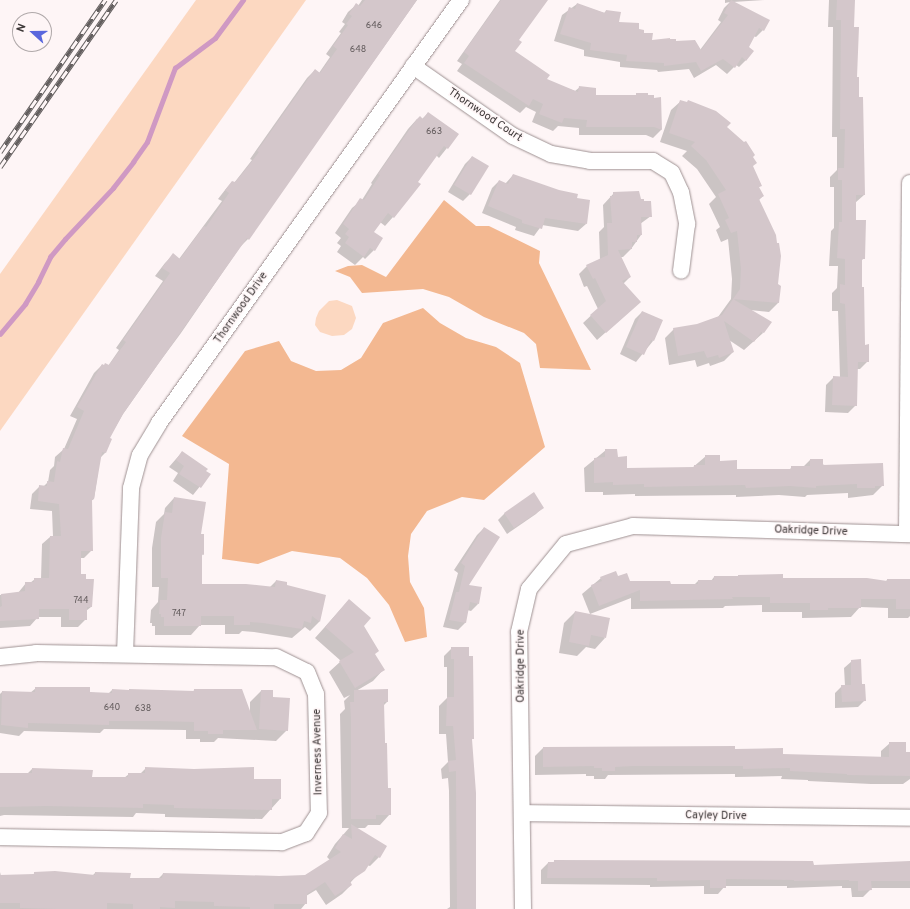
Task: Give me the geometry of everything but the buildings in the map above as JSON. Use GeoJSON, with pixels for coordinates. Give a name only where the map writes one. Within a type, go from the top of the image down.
{"type":"FeatureCollection","features":[{"type":"Feature","properties":{"kind":"street","name":"Thornwood Drive"},"geometry":{"type":"LineString","coordinates":[[126,654],[131,488],[140,455],[159,423],[460,0]]}},
{"type":"Feature","properties":{"kind":"street","name":"Thornwood Court"},"geometry":{"type":"LineString","coordinates":[[413,66],[513,136],[551,154],[590,161],[653,161],[672,173],[681,192],[687,224],[681,271]]}},
{"type":"Feature","properties":{"kind":"street"},"geometry":{"type":"LineString","coordinates":[[909,534],[910,183]]}},
{"type":"Feature","properties":{"kind":"street","name":"Oakridge Drive"},"geometry":{"type":"LineString","coordinates":[[522,909],[519,632],[529,589],[566,544],[633,526],[909,534]]}},
{"type":"Feature","properties":{"kind":"street","name":"Inverness Avenue"},"geometry":{"type":"LineString","coordinates":[[0,657],[36,653],[276,657],[307,672],[316,694],[319,813],[306,833],[282,842],[0,837]]}},
{"type":"Feature","properties":{"kind":"street","name":"Cayley Drive"},"geometry":{"type":"LineString","coordinates":[[522,813],[910,818]]}},
{"type":"Feature","properties":{"kind":"shaded area"},"geometry":{"type":"Polygon","coordinates":[[[196,0],[306,0],[0,431],[0,274],[196,0]]]}},
{"type":"Feature","properties":{"kind":"shaded area"},"geometry":{"type":"Polygon","coordinates":[[[444,200],[476,226],[489,226],[540,251],[539,263],[591,370],[540,368],[536,344],[524,333],[484,317],[449,297],[423,289],[362,293],[350,277],[335,271],[348,266],[362,265],[386,277],[444,200]]]}},
{"type":"Feature","properties":{"kind":"shaded area"},"geometry":{"type":"Polygon","coordinates":[[[337,300],[352,306],[356,318],[352,329],[344,335],[332,336],[320,332],[315,325],[319,311],[329,301],[337,300]]]}},
{"type":"Feature","properties":{"kind":"shaded area"},"geometry":{"type":"Polygon","coordinates":[[[423,308],[440,323],[466,338],[496,347],[520,363],[545,447],[484,500],[462,497],[427,511],[411,534],[408,556],[410,582],[424,608],[427,637],[405,642],[389,605],[367,578],[340,558],[292,551],[258,564],[222,559],[229,464],[182,436],[245,351],[279,341],[291,361],[316,371],[341,370],[361,358],[383,323],[423,308]]]}},
{"type":"Feature","properties":{"kind":"waterway"},"geometry":{"type":"LineString","coordinates":[[0,334],[25,304],[50,257],[113,188],[147,142],[175,68],[215,38],[243,0]]}},
{"type":"Feature","properties":{"kind":"railway"},"geometry":{"type":"LineString","coordinates":[[0,152],[105,0]]}},
{"type":"Feature","properties":{"kind":"railway"},"geometry":{"type":"LineString","coordinates":[[0,167],[116,0]]}}]}
